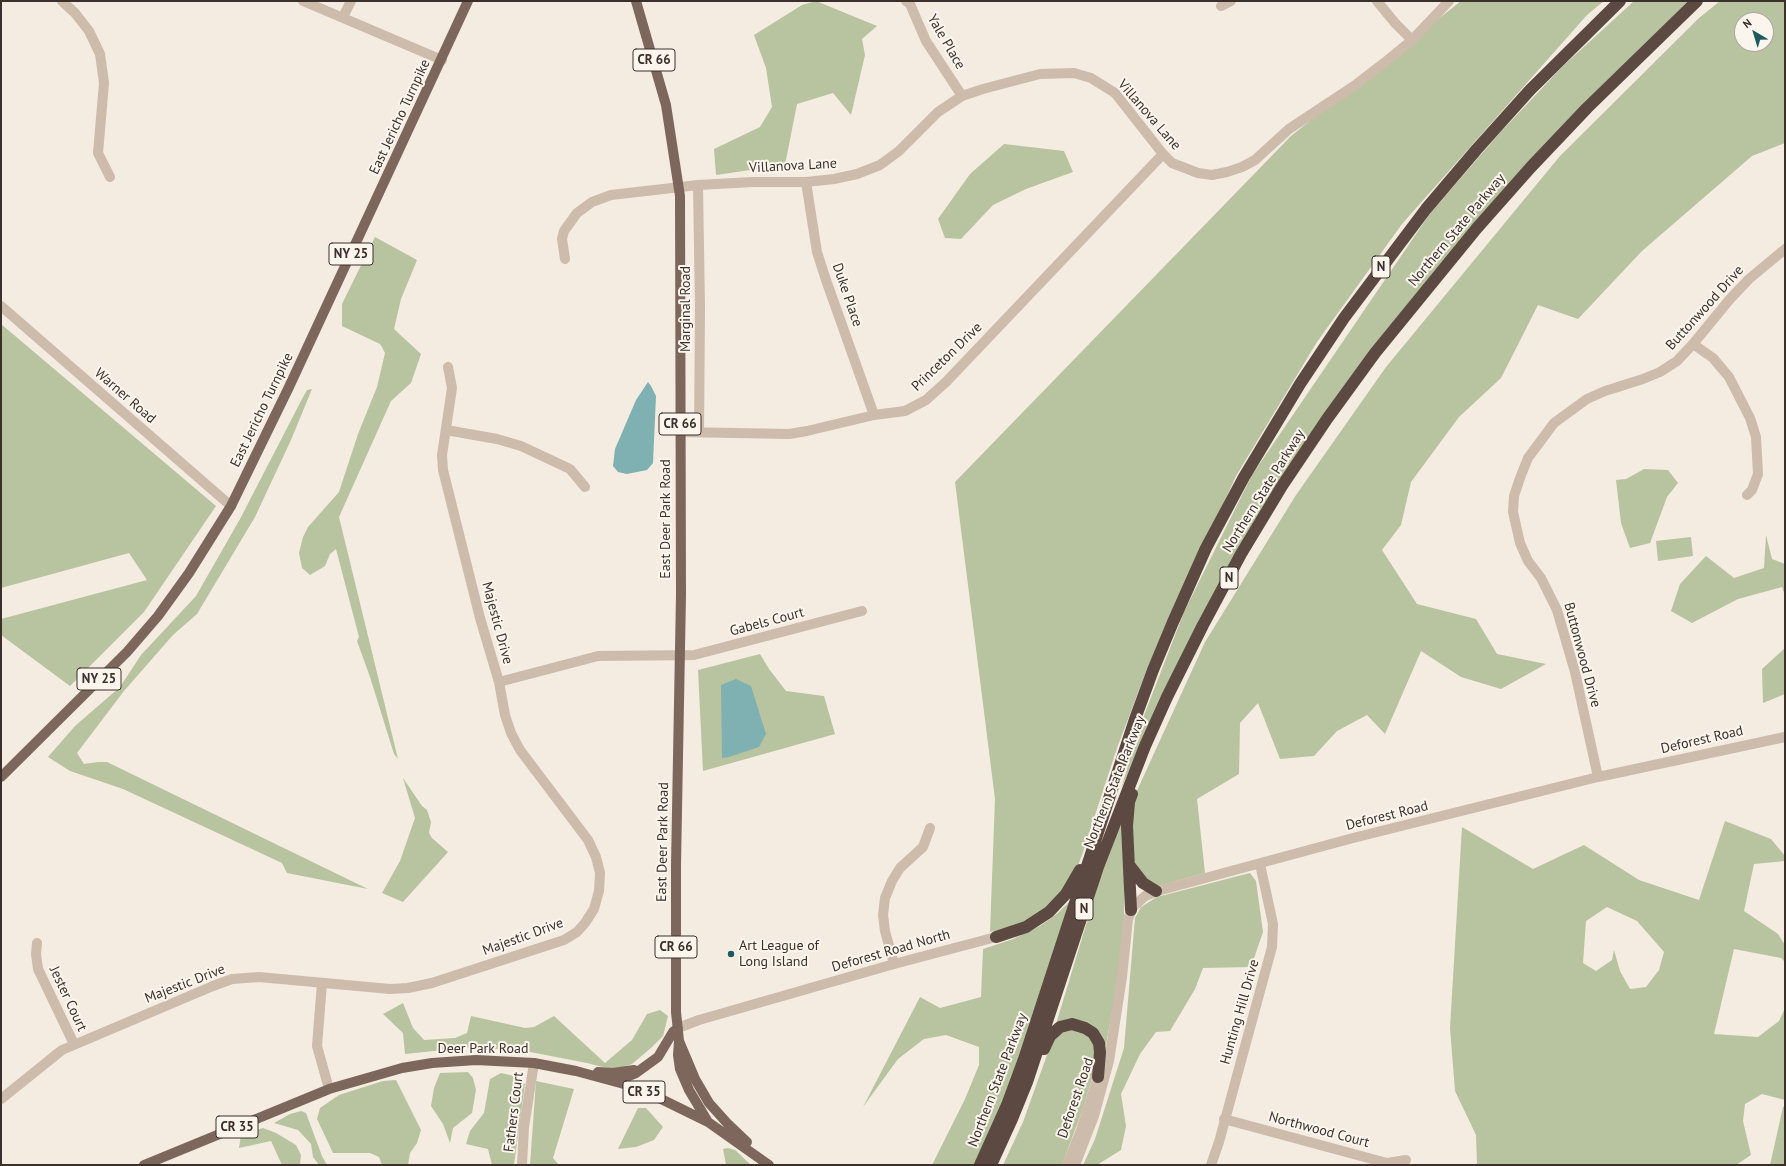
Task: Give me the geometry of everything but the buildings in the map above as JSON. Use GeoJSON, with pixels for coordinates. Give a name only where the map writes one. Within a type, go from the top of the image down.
{"type":"FeatureCollection","features":[{"type":"Feature","properties":{"kind":"highway","name":"Northern State Parkway"},"geometry":{"type":"LineString","coordinates":[[980,1165],[999,1125],[1016,1081],[1135,719],[1176,616],[1224,513],[1292,396],[1364,291],[1443,188],[1530,90],[1620,1]]}},
{"type":"Feature","properties":{"kind":"highway","name":"Northern State Parkway"},"geometry":{"type":"LineString","coordinates":[[991,1165],[1020,1100],[1104,848],[1156,721],[1197,637],[1255,532],[1316,435],[1375,353],[1442,269],[1531,167],[1596,99],[1698,1]]}},
{"type":"Feature","properties":{"kind":"highway"},"geometry":{"type":"LineString","coordinates":[[1131,910],[1127,826],[1129,802],[1146,757],[1156,721]]}},
{"type":"Feature","properties":{"kind":"highway"},"geometry":{"type":"LineString","coordinates":[[996,937],[1012,933],[1034,923],[1062,900],[1075,880],[1101,825]]}},
{"type":"Feature","properties":{"kind":"highway"},"geometry":{"type":"LineString","coordinates":[[1128,863],[1139,879],[1156,891]]}},
{"type":"Feature","properties":{"kind":"highway"},"geometry":{"type":"LineString","coordinates":[[1020,1100],[1040,1062],[1050,1036],[1056,1030],[1067,1025],[1077,1025],[1086,1028],[1097,1040],[1100,1052],[1098,1077]]}},
{"type":"Feature","properties":{"kind":"main road","name":"East Jericho Turnpike"},"geometry":{"type":"LineString","coordinates":[[1,777],[126,652],[158,616],[189,573],[231,506],[289,387],[442,60],[468,1]]}},
{"type":"Feature","properties":{"kind":"main road","name":"East Deer Park Road"},"geometry":{"type":"LineString","coordinates":[[636,1],[666,105],[680,188],[680,656],[676,866],[676,1012],[680,1068],[689,1090],[708,1122]]}},
{"type":"Feature","properties":{"kind":"main road"},"geometry":{"type":"LineString","coordinates":[[616,1081],[636,1073],[658,1057],[673,1032],[678,1028]]}},
{"type":"Feature","properties":{"kind":"main road","name":"East Deer Park Road"},"geometry":{"type":"LineString","coordinates":[[679,1041],[698,1085],[709,1102],[727,1123],[768,1164]]}},
{"type":"Feature","properties":{"kind":"main road","name":"Deer Park Road"},"geometry":{"type":"LineString","coordinates":[[144,1165],[329,1089],[402,1068],[432,1063],[476,1060],[534,1063],[616,1081],[655,1096],[708,1122],[768,1164]]}},
{"type":"Feature","properties":{"kind":"main road"},"geometry":{"type":"LineString","coordinates":[[576,1071],[613,1073],[627,1072],[647,1066]]}},
{"type":"Feature","properties":{"kind":"street"},"geometry":{"type":"LineString","coordinates":[[62,1],[75,13],[89,31],[100,54],[104,83],[98,153],[110,177]]}},
{"type":"Feature","properties":{"kind":"street"},"geometry":{"type":"LineString","coordinates":[[303,1],[442,60]]}},
{"type":"Feature","properties":{"kind":"street"},"geometry":{"type":"LineString","coordinates":[[343,17],[351,1]]}},
{"type":"Feature","properties":{"kind":"street","name":"Yale Place"},"geometry":{"type":"LineString","coordinates":[[906,1],[910,4],[926,41],[962,96]]}},
{"type":"Feature","properties":{"kind":"street"},"geometry":{"type":"LineString","coordinates":[[1221,6],[1231,1]]}},
{"type":"Feature","properties":{"kind":"street"},"geometry":{"type":"LineString","coordinates":[[1377,1],[1394,23],[1412,40]]}},
{"type":"Feature","properties":{"kind":"street","name":"Villanova Lane"},"geometry":{"type":"LineString","coordinates":[[565,259],[562,239],[564,230],[577,213],[592,202],[611,196],[698,185],[753,182],[806,182],[834,179],[857,174],[880,165],[899,151],[938,112],[962,96],[1040,74],[1074,74],[1091,78],[1115,93],[1163,154],[1172,163],[1198,174],[1212,175],[1227,172],[1242,167],[1255,160],[1289,129],[1354,86],[1412,40],[1449,1]]}},
{"type":"Feature","properties":{"kind":"street","name":"Princeton Drive"},"geometry":{"type":"LineString","coordinates":[[680,432],[789,434],[808,431],[874,415],[905,411],[926,400],[951,376],[1163,154]]}},
{"type":"Feature","properties":{"kind":"street","name":"Duke Place"},"geometry":{"type":"LineString","coordinates":[[806,182],[817,252],[874,415]]}},
{"type":"Feature","properties":{"kind":"street","name":"Marginal Road"},"geometry":{"type":"LineString","coordinates":[[698,185],[699,432]]}},
{"type":"Feature","properties":{"kind":"street","name":"Buttonwood Drive"},"geometry":{"type":"LineString","coordinates":[[1598,777],[1575,672],[1564,632],[1550,595],[1541,578],[1528,561],[1520,543],[1513,512],[1514,496],[1528,458],[1554,423],[1587,399],[1605,391],[1644,379],[1660,372],[1677,361],[1749,279],[1785,249]]}},
{"type":"Feature","properties":{"kind":"street","name":"Warner Road"},"geometry":{"type":"LineString","coordinates":[[1,306],[231,506]]}},
{"type":"Feature","properties":{"kind":"street"},"geometry":{"type":"LineString","coordinates":[[1693,344],[1713,358],[1729,377],[1750,418],[1756,437],[1758,474],[1752,490],[1747,496]]}},
{"type":"Feature","properties":{"kind":"street","name":"Majestic Drive"},"geometry":{"type":"LineString","coordinates":[[1,1099],[62,1050],[232,979],[259,977],[390,989],[408,988],[432,983],[564,940],[577,932],[586,923],[594,909],[599,892],[600,873],[596,857],[588,840],[520,750],[511,733],[505,715],[499,682],[445,480],[442,455],[452,388],[448,367]]}},
{"type":"Feature","properties":{"kind":"street"},"geometry":{"type":"LineString","coordinates":[[446,430],[497,439],[521,446],[570,469],[584,487]]}},
{"type":"Feature","properties":{"kind":"street","name":"Gabels Court"},"geometry":{"type":"LineString","coordinates":[[499,682],[598,656],[694,655],[734,646],[862,611]]}},
{"type":"Feature","properties":{"kind":"street","name":"Deforest Road"},"geometry":{"type":"LineString","coordinates":[[1075,1165],[1088,1133],[1109,1061],[1111,1040],[1122,977],[1127,923],[1131,910],[1141,899],[1156,891],[1353,838],[1598,777],[1785,737]]}},
{"type":"Feature","properties":{"kind":"street"},"geometry":{"type":"LineString","coordinates":[[894,964],[885,931],[885,898],[892,881],[900,868],[923,847],[930,828]]}},
{"type":"Feature","properties":{"kind":"street","name":"Hunting Hill Drive"},"geometry":{"type":"LineString","coordinates":[[1211,1165],[1219,1142],[1224,1119],[1272,947],[1273,924],[1260,864]]}},
{"type":"Feature","properties":{"kind":"street","name":"Deforest Road North"},"geometry":{"type":"LineString","coordinates":[[678,1028],[699,1020],[894,964],[957,946],[996,937]]}},
{"type":"Feature","properties":{"kind":"street","name":"Jester Court"},"geometry":{"type":"LineString","coordinates":[[37,942],[36,954],[38,969],[74,1044]]}},
{"type":"Feature","properties":{"kind":"street"},"geometry":{"type":"LineString","coordinates":[[322,983],[317,1046],[329,1089]]}},
{"type":"Feature","properties":{"kind":"street","name":"Deforest Road"},"geometry":{"type":"LineString","coordinates":[[1067,1165],[1080,1133],[1111,1040]]}},
{"type":"Feature","properties":{"kind":"street","name":"Fathers Court"},"geometry":{"type":"LineString","coordinates":[[522,1165],[524,1127],[534,1063]]}},
{"type":"Feature","properties":{"kind":"street","name":"Northwood Court"},"geometry":{"type":"LineString","coordinates":[[1224,1119],[1386,1163],[1406,1160]]}},
{"type":"Feature","properties":{"kind":"green space"},"geometry":{"type":"Polygon","coordinates":[[[816,1],[877,26],[862,39],[865,55],[851,115],[833,93],[797,104],[785,165],[716,175],[714,149],[760,127],[772,107],[766,68],[754,35],[802,5],[816,1]]]}},
{"type":"Feature","properties":{"kind":"green space"},"geometry":{"type":"Polygon","coordinates":[[[1461,1],[1604,1],[1587,15],[1402,224],[1317,342],[1236,476],[1147,669],[1117,748],[1071,884],[1049,909],[1025,923],[990,932],[995,799],[955,482],[1291,136],[1461,1]]]}},
{"type":"Feature","properties":{"kind":"green space"},"geometry":{"type":"Polygon","coordinates":[[[1634,1],[1693,1],[1388,329],[1208,607],[1160,698],[1121,789],[1138,731],[1184,612],[1252,475],[1429,215],[1497,136],[1562,67],[1634,1]]]}},
{"type":"Feature","properties":{"kind":"green space"},"geometry":{"type":"Polygon","coordinates":[[[1720,1],[1785,1],[1785,143],[1752,156],[1642,251],[1578,319],[1538,305],[1501,378],[1459,417],[1411,482],[1401,525],[1382,550],[1417,604],[1476,619],[1497,654],[1546,664],[1501,689],[1461,677],[1421,651],[1385,734],[1367,715],[1337,731],[1314,756],[1280,759],[1258,703],[1240,723],[1239,774],[1197,799],[1205,873],[1158,886],[1145,881],[1133,862],[1131,820],[1135,795],[1205,642],[1296,495],[1386,367],[1560,156],[1699,18],[1720,1]]]}},
{"type":"Feature","properties":{"kind":"green space"},"geometry":{"type":"Polygon","coordinates":[[[1004,144],[1064,151],[1073,172],[1026,189],[993,205],[961,239],[945,238],[938,219],[970,174],[1004,144]]]}},
{"type":"Feature","properties":{"kind":"green space"},"geometry":{"type":"Polygon","coordinates":[[[375,237],[417,260],[401,299],[394,329],[421,354],[411,383],[391,401],[339,517],[398,759],[394,754],[357,641],[359,637],[336,549],[330,554],[325,566],[310,575],[302,568],[299,553],[303,537],[308,527],[339,492],[358,434],[377,387],[385,353],[382,347],[380,344],[342,326],[342,304],[375,237]]]}},
{"type":"Feature","properties":{"kind":"green space"},"geometry":{"type":"Polygon","coordinates":[[[1,324],[216,506],[144,612],[70,686],[1,635],[1,619],[147,580],[129,553],[1,588],[1,324]]]}},
{"type":"Feature","properties":{"kind":"green space"},"geometry":{"type":"Polygon","coordinates":[[[312,389],[291,440],[255,517],[197,614],[173,635],[124,691],[77,753],[84,764],[107,762],[368,889],[287,873],[282,863],[123,789],[70,771],[48,757],[75,726],[120,687],[141,655],[196,596],[240,519],[307,390],[312,389]]]}},
{"type":"Feature","properties":{"kind":"green space"},"geometry":{"type":"Polygon","coordinates":[[[1644,469],[1668,470],[1678,483],[1667,497],[1650,543],[1630,548],[1621,523],[1616,480],[1626,479],[1644,469]]]}},
{"type":"Feature","properties":{"kind":"green space"},"geometry":{"type":"Polygon","coordinates":[[[1766,535],[1772,559],[1785,564],[1785,596],[1782,587],[1738,599],[1692,623],[1671,611],[1680,584],[1706,556],[1734,578],[1764,568],[1766,535]]]}},
{"type":"Feature","properties":{"kind":"green space"},"geometry":{"type":"Polygon","coordinates":[[[1691,537],[1693,556],[1658,561],[1656,541],[1691,537]]]}},
{"type":"Feature","properties":{"kind":"green space"},"geometry":{"type":"Polygon","coordinates":[[[1785,648],[1785,694],[1763,703],[1762,669],[1785,648]]]}},
{"type":"Feature","properties":{"kind":"green space"},"geometry":{"type":"Polygon","coordinates":[[[760,654],[769,669],[786,691],[824,696],[835,734],[703,771],[698,670],[760,654]]]}},
{"type":"Feature","properties":{"kind":"green space"},"geometry":{"type":"Polygon","coordinates":[[[403,778],[422,806],[427,810],[431,822],[429,833],[432,838],[448,852],[403,902],[382,893],[400,861],[415,818],[403,778]]]}},
{"type":"Feature","properties":{"kind":"green space"},"geometry":{"type":"Polygon","coordinates":[[[1725,821],[1771,839],[1785,856],[1785,861],[1754,864],[1744,911],[1778,934],[1785,945],[1785,962],[1781,958],[1734,949],[1714,1034],[1758,1037],[1779,1021],[1785,1008],[1785,1100],[1762,1094],[1745,1104],[1743,1121],[1751,1155],[1736,1165],[1477,1165],[1476,1135],[1455,1091],[1450,1028],[1462,827],[1533,869],[1584,845],[1639,880],[1699,900],[1725,821]],[[1607,907],[1586,921],[1583,963],[1596,971],[1612,960],[1614,950],[1620,971],[1630,989],[1646,987],[1659,970],[1664,952],[1637,921],[1607,907]]]}},
{"type":"Feature","properties":{"kind":"green space"},"geometry":{"type":"Polygon","coordinates":[[[1121,823],[1124,824],[1124,924],[1119,974],[1105,1046],[1098,1033],[1056,1024],[1099,882],[1121,823]]]}},
{"type":"Feature","properties":{"kind":"green space"},"geometry":{"type":"Polygon","coordinates":[[[1250,873],[1256,881],[1263,932],[1251,967],[1203,968],[1195,989],[1170,1031],[1156,1032],[1140,1054],[1121,1094],[1126,1126],[1121,1150],[1097,1165],[1083,1165],[1095,1139],[1124,1048],[1135,918],[1141,907],[1157,897],[1250,873]]]}},
{"type":"Feature","properties":{"kind":"green space"},"geometry":{"type":"Polygon","coordinates":[[[1070,901],[1027,1044],[978,1165],[932,1165],[965,1099],[979,1065],[979,1047],[946,1035],[924,1039],[898,1059],[863,1107],[920,997],[940,1008],[981,997],[983,949],[1013,939],[1040,926],[1058,913],[1070,901]]]}},
{"type":"Feature","properties":{"kind":"green space"},"geometry":{"type":"Polygon","coordinates":[[[403,1003],[413,1028],[424,1040],[455,1038],[467,1033],[471,1016],[525,1028],[534,1027],[554,1016],[605,1063],[632,1040],[647,1014],[660,1010],[668,1016],[663,1036],[651,1048],[632,1064],[614,1070],[587,1063],[525,1051],[472,1047],[405,1054],[403,1033],[383,1014],[403,1003]]]}},
{"type":"Feature","properties":{"kind":"green space"},"geometry":{"type":"Polygon","coordinates":[[[1072,1029],[1079,1030],[1092,1038],[1098,1060],[1082,1111],[1062,1165],[1003,1165],[1023,1122],[1052,1041],[1064,1031],[1072,1029]]]}},
{"type":"Feature","properties":{"kind":"green space"},"geometry":{"type":"Polygon","coordinates":[[[468,1072],[473,1078],[476,1090],[472,1113],[453,1128],[450,1143],[443,1124],[431,1106],[434,1088],[440,1073],[468,1072]]]}},
{"type":"Feature","properties":{"kind":"green space"},"geometry":{"type":"Polygon","coordinates":[[[501,1073],[518,1077],[525,1084],[514,1165],[492,1165],[488,1149],[466,1144],[470,1131],[484,1113],[490,1079],[501,1073]]]}},
{"type":"Feature","properties":{"kind":"green space"},"geometry":{"type":"Polygon","coordinates":[[[396,1080],[421,1130],[417,1143],[410,1153],[408,1165],[382,1165],[379,1157],[370,1153],[333,1153],[317,1119],[320,1108],[339,1095],[383,1081],[396,1080]]]}},
{"type":"Feature","properties":{"kind":"green space"},"geometry":{"type":"Polygon","coordinates":[[[536,1081],[574,1089],[553,1158],[559,1165],[530,1165],[536,1081]]]}},
{"type":"Feature","properties":{"kind":"green space"},"geometry":{"type":"Polygon","coordinates":[[[1785,1106],[1785,1165],[1770,1165],[1783,1107],[1785,1106]]]}},
{"type":"Feature","properties":{"kind":"green space"},"geometry":{"type":"Polygon","coordinates":[[[638,1108],[646,1108],[663,1127],[654,1140],[636,1147],[618,1149],[638,1108]]]}},
{"type":"Feature","properties":{"kind":"green space"},"geometry":{"type":"Polygon","coordinates":[[[301,1111],[306,1113],[322,1156],[327,1165],[319,1165],[313,1157],[311,1144],[298,1130],[274,1123],[290,1114],[301,1111]]]}},
{"type":"Feature","properties":{"kind":"green space"},"geometry":{"type":"Polygon","coordinates":[[[263,1128],[276,1133],[296,1145],[301,1155],[300,1165],[282,1165],[271,1141],[239,1148],[241,1135],[263,1128]]]}},
{"type":"Feature","properties":{"kind":"green space"},"geometry":{"type":"Polygon","coordinates":[[[728,1148],[735,1150],[751,1165],[726,1165],[723,1149],[728,1148]]]}},
{"type":"Feature","properties":{"kind":"water"},"geometry":{"type":"Polygon","coordinates":[[[648,382],[656,396],[653,463],[647,470],[627,474],[618,472],[613,466],[615,449],[636,400],[648,382]]]}},
{"type":"Feature","properties":{"kind":"water"},"geometry":{"type":"Polygon","coordinates":[[[736,679],[751,686],[766,734],[759,747],[722,758],[721,685],[736,679]]]}},
{"type":"Feature","properties":{"kind":"place","name":"Art League of Long Island"},"geometry":{"type":"Point","coordinates":[731,954]}}]}
